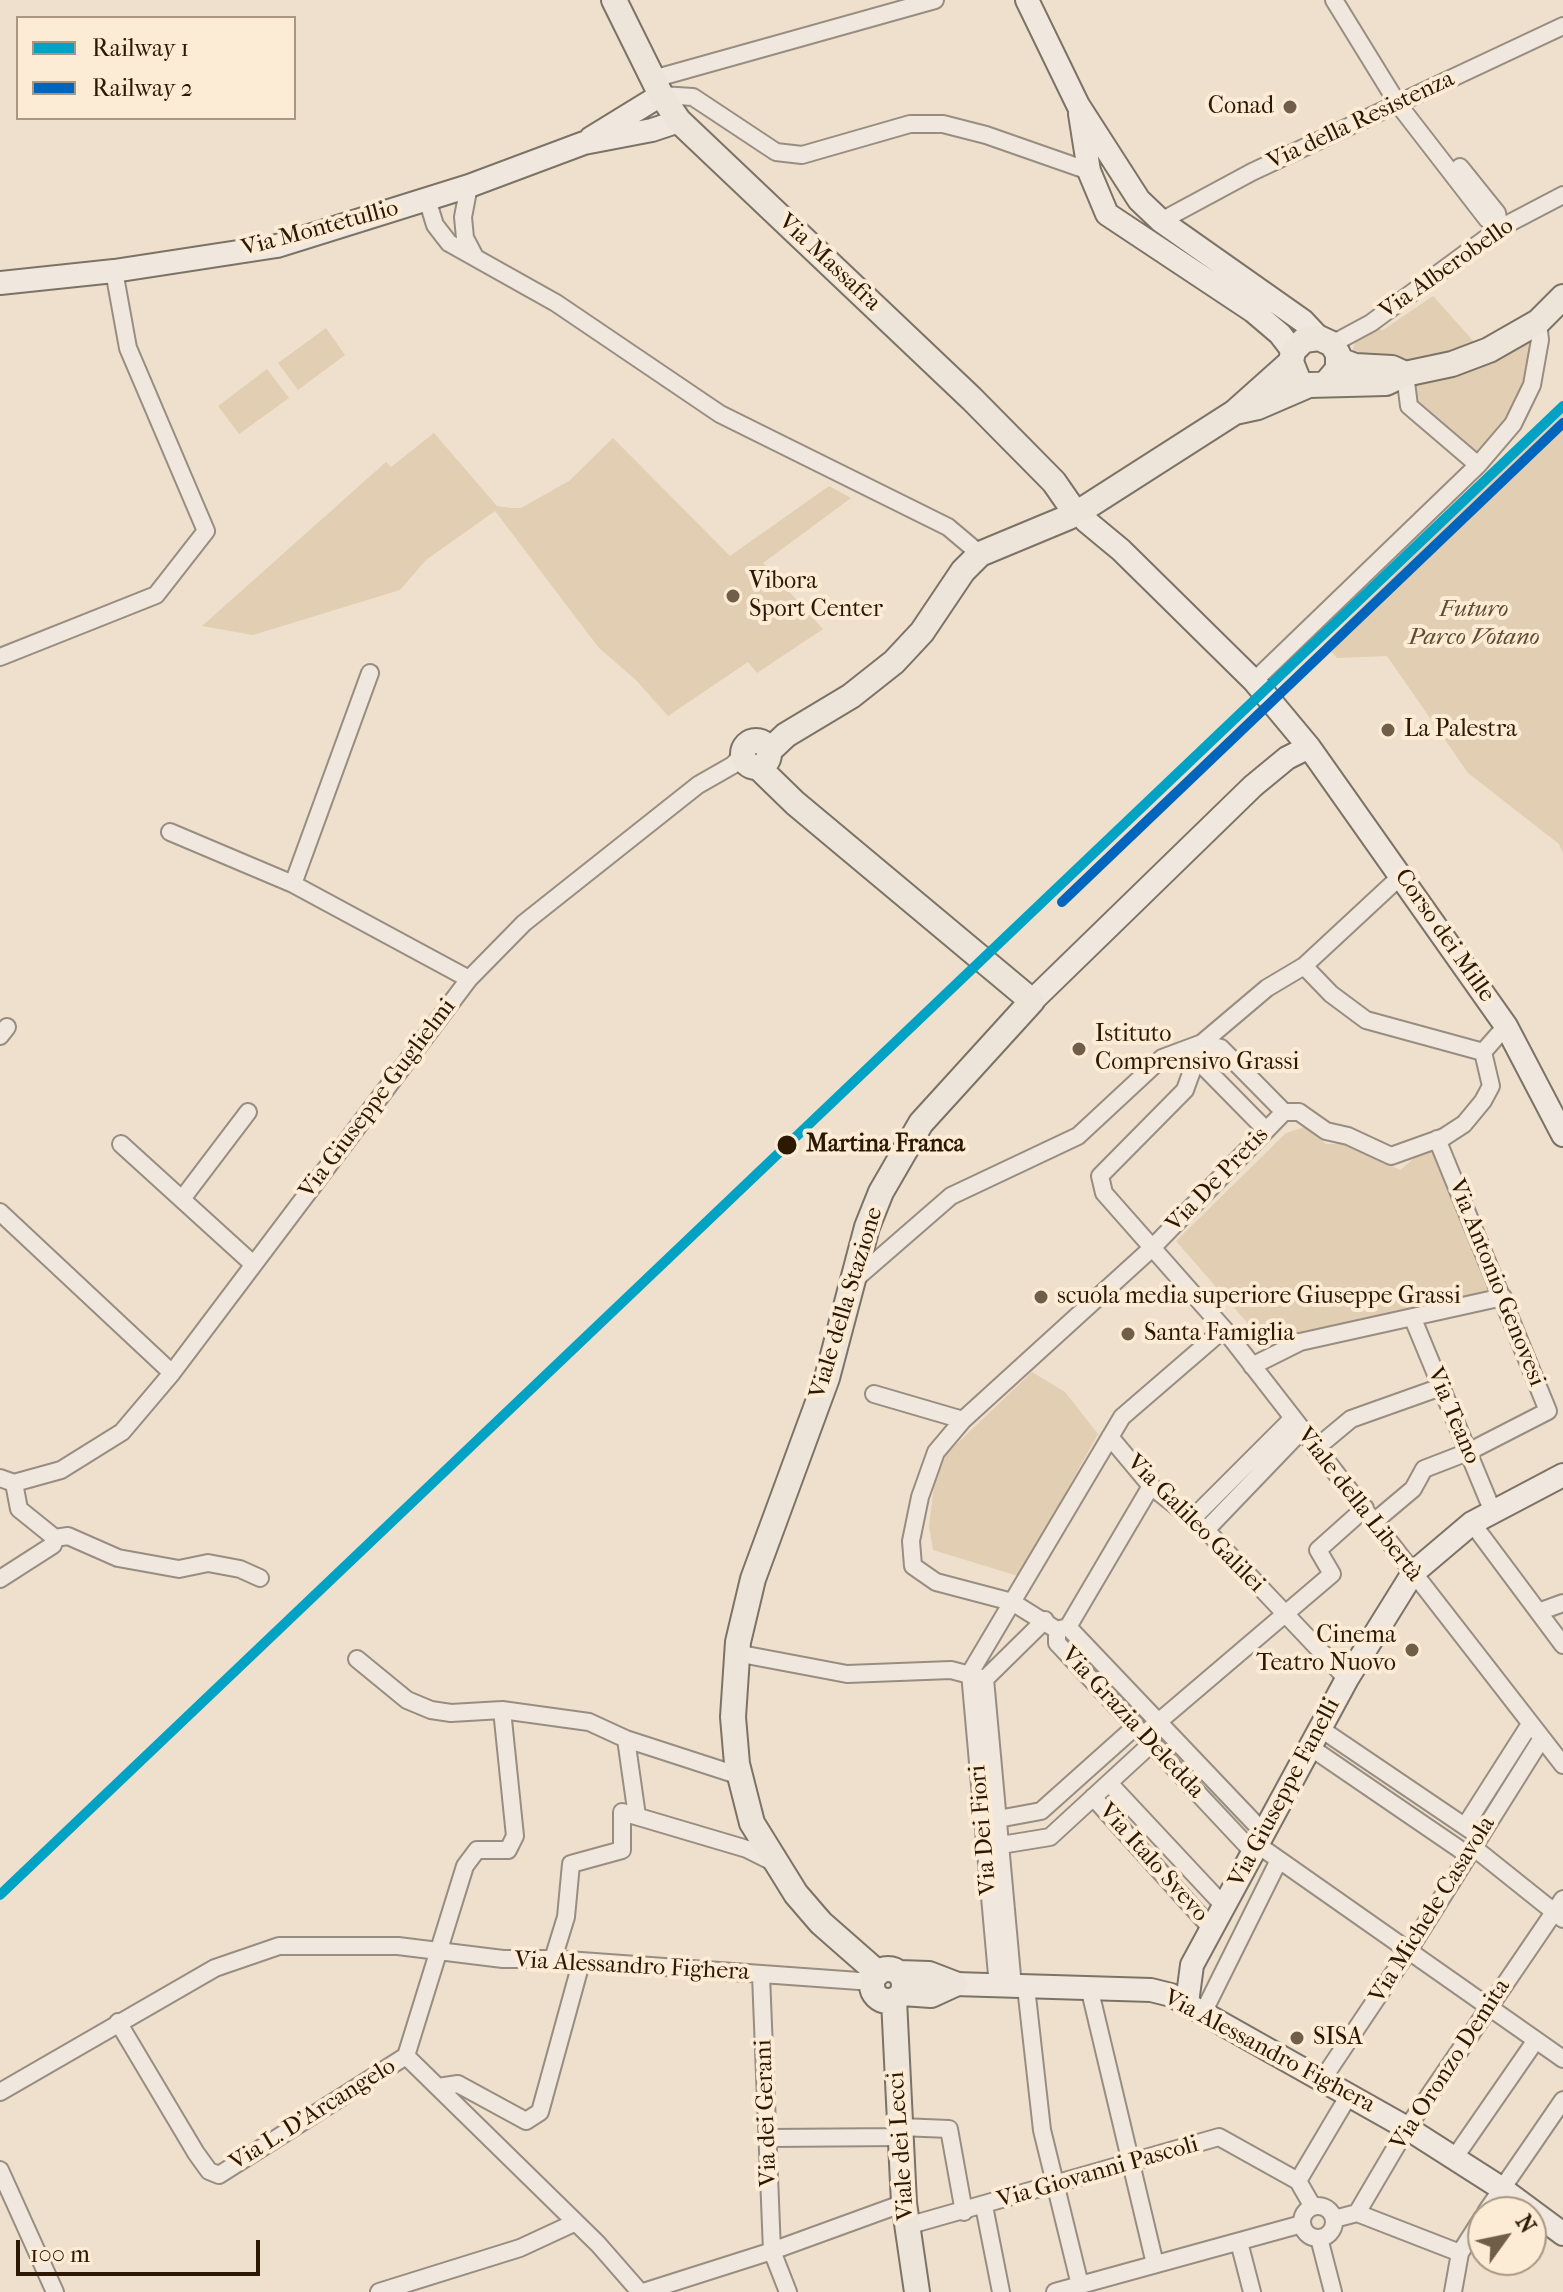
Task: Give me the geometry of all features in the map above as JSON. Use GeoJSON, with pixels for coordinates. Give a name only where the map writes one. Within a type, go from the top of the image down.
{"type":"FeatureCollection","features":[{"type":"Feature","properties":{"kind":"main road","name":"Via Massafra"},"geometry":{"type":"LineString","coordinates":[[614,0],[657,87],[679,121],[972,399],[1054,482],[1078,514]]}},
{"type":"Feature","properties":{"kind":"main road"},"geometry":{"type":"LineString","coordinates":[[1292,357],[1296,377],[1318,384],[1347,386],[1386,383],[1405,374],[1452,364],[1489,350],[1538,322],[1563,297]]}},
{"type":"Feature","properties":{"kind":"main road"},"geometry":{"type":"LineString","coordinates":[[1032,1001],[795,803],[759,755],[851,696],[894,662],[922,632],[963,571],[980,554],[1078,514],[1235,412],[1292,357],[1304,340],[1330,347],[1355,366],[1392,368],[1405,374]]}},
{"type":"Feature","properties":{"kind":"main road"},"geometry":{"type":"LineString","coordinates":[[1235,412],[1258,407],[1318,384],[1338,369],[1330,347]]}},
{"type":"Feature","properties":{"kind":"main road","name":"Viale della Stazione"},"geometry":{"type":"LineString","coordinates":[[889,1984],[821,1923],[773,1862],[752,1823],[740,1776],[733,1717],[736,1653],[753,1579],[827,1378],[872,1215],[906,1145],[939,1102],[1032,1001]]}},
{"type":"Feature","properties":{"kind":"main road"},"geometry":{"type":"LineString","coordinates":[[889,1984],[929,1974],[955,1984]]}},
{"type":"Feature","properties":{"kind":"main road","name":"Viale dei Lecci"},"geometry":{"type":"LineString","coordinates":[[889,1984],[906,2215],[917,2292]]}},
{"type":"Feature","properties":{"kind":"street"},"geometry":{"type":"LineString","coordinates":[[657,87],[935,0]]}},
{"type":"Feature","properties":{"kind":"street"},"geometry":{"type":"LineString","coordinates":[[1027,0],[1078,105],[1139,200],[1161,221],[1303,321],[1330,347]]}},
{"type":"Feature","properties":{"kind":"street"},"geometry":{"type":"LineString","coordinates":[[1334,0],[1398,104],[1487,219],[1500,228]]}},
{"type":"Feature","properties":{"kind":"street","name":"Via della Resistenza"},"geometry":{"type":"LineString","coordinates":[[1161,221],[1252,172],[1563,26]]}},
{"type":"Feature","properties":{"kind":"street"},"geometry":{"type":"LineString","coordinates":[[657,87],[693,97],[776,152],[802,155],[910,124],[943,124],[986,135],[1092,180],[1102,182],[1123,174]]}},
{"type":"Feature","properties":{"kind":"street","name":"Via Montetullio"},"geometry":{"type":"LineString","coordinates":[[584,143],[657,87]]}},
{"type":"Feature","properties":{"kind":"street"},"geometry":{"type":"LineString","coordinates":[[1078,105],[1092,180],[1107,214],[1253,311],[1280,334],[1292,357]]}},
{"type":"Feature","properties":{"kind":"street","name":"Via Montetullio"},"geometry":{"type":"LineString","coordinates":[[0,283],[114,271],[277,246],[469,186],[584,143],[652,130],[679,121]]}},
{"type":"Feature","properties":{"kind":"street"},"geometry":{"type":"LineString","coordinates":[[469,186],[464,227],[476,258]]}},
{"type":"Feature","properties":{"kind":"street","name":"Via Alberobello"},"geometry":{"type":"LineString","coordinates":[[1330,347],[1371,323],[1500,228],[1563,195]]}},
{"type":"Feature","properties":{"kind":"street"},"geometry":{"type":"LineString","coordinates":[[427,199],[435,225],[449,243],[556,303],[720,414],[948,527],[980,554]]}},
{"type":"Feature","properties":{"kind":"street"},"geometry":{"type":"LineString","coordinates":[[0,657],[156,595],[206,531],[128,348],[114,271]]}},
{"type":"Feature","properties":{"kind":"street"},"geometry":{"type":"LineString","coordinates":[[1254,681],[1478,465],[1513,424],[1532,385],[1540,340],[1538,322]]}},
{"type":"Feature","properties":{"kind":"street"},"geometry":{"type":"LineString","coordinates":[[1405,374],[1409,406],[1478,465]]}},
{"type":"Feature","properties":{"kind":"street","name":"Via Massafra"},"geometry":{"type":"LineString","coordinates":[[1078,514],[1121,550],[1254,681],[1309,747]]}},
{"type":"Feature","properties":{"kind":"street"},"geometry":{"type":"LineString","coordinates":[[293,884],[370,673]]}},
{"type":"Feature","properties":{"kind":"street","name":"Corso dei Mille"},"geometry":{"type":"LineString","coordinates":[[1309,747],[1506,1026],[1563,1135]]}},
{"type":"Feature","properties":{"kind":"street","name":"Viale della Stazione"},"geometry":{"type":"LineString","coordinates":[[1032,1001],[1253,786],[1287,758],[1309,747]]}},
{"type":"Feature","properties":{"kind":"street","name":"Via Giuseppe Guglielmi"},"geometry":{"type":"LineString","coordinates":[[7,1481],[61,1470],[122,1432],[172,1373],[469,979],[524,923],[698,785],[759,755]]}},
{"type":"Feature","properties":{"kind":"street"},"geometry":{"type":"LineString","coordinates":[[170,832],[293,884],[469,979]]}},
{"type":"Feature","properties":{"kind":"street"},"geometry":{"type":"LineString","coordinates":[[852,1282],[951,1196],[1078,1136],[1162,1058],[1202,1043],[1267,988],[1304,966],[1402,875]]}},
{"type":"Feature","properties":{"kind":"street"},"geometry":{"type":"LineString","coordinates":[[1304,966],[1331,994],[1366,1020],[1483,1052]]}},
{"type":"Feature","properties":{"kind":"street"},"geometry":{"type":"LineString","coordinates":[[1483,1052],[1506,1026]]}},
{"type":"Feature","properties":{"kind":"street"},"geometry":{"type":"LineString","coordinates":[[1202,1043],[1221,1048],[1284,1112],[1299,1112],[1326,1131],[1348,1136],[1391,1156],[1437,1139],[1464,1124],[1491,1086],[1483,1052]]}},
{"type":"Feature","properties":{"kind":"street"},"geometry":{"type":"LineString","coordinates":[[1202,1043],[1204,1067],[1266,1130]]}},
{"type":"Feature","properties":{"kind":"street","name":"Viale della Libertà"},"geometry":{"type":"LineString","coordinates":[[1202,1043],[1185,1090],[1100,1176],[1104,1193],[1224,1329],[1563,1765]]}},
{"type":"Feature","properties":{"kind":"street"},"geometry":{"type":"LineString","coordinates":[[182,1199],[248,1112]]}},
{"type":"Feature","properties":{"kind":"street","name":"Via De Pretis"},"geometry":{"type":"LineString","coordinates":[[963,1420],[1152,1248],[1284,1112]]}},
{"type":"Feature","properties":{"kind":"street","name":"Via Antonio Genovesi"},"geometry":{"type":"LineString","coordinates":[[1287,1615],[1332,1574],[1318,1550],[1413,1489],[1424,1469],[1468,1452],[1548,1411],[1437,1139]]}},
{"type":"Feature","properties":{"kind":"street"},"geometry":{"type":"LineString","coordinates":[[121,1144],[253,1264]]}},
{"type":"Feature","properties":{"kind":"street"},"geometry":{"type":"LineString","coordinates":[[0,1212],[172,1373]]}},
{"type":"Feature","properties":{"kind":"street"},"geometry":{"type":"LineString","coordinates":[[1252,1366],[1300,1342],[1503,1297]]}},
{"type":"Feature","properties":{"kind":"street","name":"Via Teano"},"geometry":{"type":"LineString","coordinates":[[1413,1319],[1493,1512]]}},
{"type":"Feature","properties":{"kind":"street"},"geometry":{"type":"LineString","coordinates":[[977,1676],[1012,1602],[1122,1417],[1224,1329]]}},
{"type":"Feature","properties":{"kind":"street"},"geometry":{"type":"LineString","coordinates":[[1315,1449],[1351,1419],[1441,1387]]}},
{"type":"Feature","properties":{"kind":"street"},"geometry":{"type":"LineString","coordinates":[[874,1394],[963,1420]]}},
{"type":"Feature","properties":{"kind":"street","name":"Via Grazia Deledda"},"geometry":{"type":"LineString","coordinates":[[963,1420],[936,1452],[920,1497],[911,1541],[913,1566],[936,1582],[1012,1602],[1057,1626],[1158,1722],[1258,1843]]}},
{"type":"Feature","properties":{"kind":"street"},"geometry":{"type":"LineString","coordinates":[[1199,1524],[1296,1425]]}},
{"type":"Feature","properties":{"kind":"street","name":"Via Galileo Galilei"},"geometry":{"type":"LineString","coordinates":[[1110,1437],[1151,1486],[1199,1524],[1347,1679]]}},
{"type":"Feature","properties":{"kind":"street","name":"Via Giuseppe Fanelli"},"geometry":{"type":"LineString","coordinates":[[1192,1965],[1347,1679],[1413,1573],[1472,1523],[1563,1475]]}},
{"type":"Feature","properties":{"kind":"street"},"geometry":{"type":"LineString","coordinates":[[7,1481],[19,1509],[55,1538],[68,1536],[118,1558],[179,1569],[208,1563],[240,1569],[260,1578]]}},
{"type":"Feature","properties":{"kind":"street"},"geometry":{"type":"LineString","coordinates":[[736,1653],[847,1674],[951,1670],[977,1676],[1057,1626],[1151,1486]]}},
{"type":"Feature","properties":{"kind":"street"},"geometry":{"type":"LineString","coordinates":[[1472,1523],[1541,1611],[1563,1645]]}},
{"type":"Feature","properties":{"kind":"street"},"geometry":{"type":"LineString","coordinates":[[0,1579],[53,1545],[55,1538]]}},
{"type":"Feature","properties":{"kind":"street"},"geometry":{"type":"LineString","coordinates":[[1541,1611],[1563,1603]]}},
{"type":"Feature","properties":{"kind":"street"},"geometry":{"type":"LineString","coordinates":[[998,1819],[1041,1811],[1143,1735],[1287,1615]]}},
{"type":"Feature","properties":{"kind":"street","name":"Via Grazia Deledda"},"geometry":{"type":"LineString","coordinates":[[1057,1626],[1057,1643],[1143,1735],[1258,1843]]}},
{"type":"Feature","properties":{"kind":"street"},"geometry":{"type":"LineString","coordinates":[[357,1659],[407,1700],[431,1710],[451,1713],[502,1710],[589,1722],[626,1739],[740,1776]]}},
{"type":"Feature","properties":{"kind":"street","name":"Via Dei Fiori"},"geometry":{"type":"LineString","coordinates":[[977,1676],[1001,1845],[1012,1986]]}},
{"type":"Feature","properties":{"kind":"street","name":"Via Dei Fiori"},"geometry":{"type":"LineString","coordinates":[[977,1676],[1012,1986]]}},
{"type":"Feature","properties":{"kind":"street"},"geometry":{"type":"LineString","coordinates":[[406,2056],[465,1866],[477,1850],[508,1850],[515,1836],[502,1710]]}},
{"type":"Feature","properties":{"kind":"street","name":"Via Michele Casavola"},"geometry":{"type":"LineString","coordinates":[[1322,2080],[1409,1950],[1471,1841],[1530,1724]]}},
{"type":"Feature","properties":{"kind":"street"},"geometry":{"type":"LineString","coordinates":[[1001,1845],[1050,1837],[1109,1783],[1143,1735]]}},
{"type":"Feature","properties":{"kind":"street"},"geometry":{"type":"LineString","coordinates":[[1316,1738],[1471,1841]]}},
{"type":"Feature","properties":{"kind":"street"},"geometry":{"type":"LineString","coordinates":[[1316,1738],[1471,1841],[1560,1910]]}},
{"type":"Feature","properties":{"kind":"street","name":"Via Michele Casavola"},"geometry":{"type":"LineString","coordinates":[[1471,1841],[1542,1738]]}},
{"type":"Feature","properties":{"kind":"street"},"geometry":{"type":"LineString","coordinates":[[553,1959],[566,1917],[571,1864],[622,1850],[629,1814],[626,1739]]}},
{"type":"Feature","properties":{"kind":"street","name":"Via Italo Svevo"},"geometry":{"type":"LineString","coordinates":[[1109,1783],[1224,1906]]}},
{"type":"Feature","properties":{"kind":"street","name":"Via Italo Svevo"},"geometry":{"type":"LineString","coordinates":[[1093,1797],[1212,1929]]}},
{"type":"Feature","properties":{"kind":"street"},"geometry":{"type":"LineString","coordinates":[[629,1814],[747,1849],[773,1862]]}},
{"type":"Feature","properties":{"kind":"street"},"geometry":{"type":"LineString","coordinates":[[1258,1843],[1563,2059]]}},
{"type":"Feature","properties":{"kind":"street","name":"Via Giuseppe Fanelli"},"geometry":{"type":"LineString","coordinates":[[1195,2008],[1279,1860]]}},
{"type":"Feature","properties":{"kind":"street","name":"Via Oronzo Demita"},"geometry":{"type":"LineString","coordinates":[[1357,2213],[1407,2128],[1489,2005],[1560,1910]]}},
{"type":"Feature","properties":{"kind":"street","name":"Via Alessandro Fighera"},"geometry":{"type":"LineString","coordinates":[[0,2092],[215,1968],[279,1946],[398,1946],[439,1953],[889,1984]]}},
{"type":"Feature","properties":{"kind":"street"},"geometry":{"type":"LineString","coordinates":[[438,2087],[458,2084],[526,2121],[540,2112],[581,1963]]}},
{"type":"Feature","properties":{"kind":"street"},"geometry":{"type":"LineString","coordinates":[[1151,1990],[1192,1965],[1195,2008]]}},
{"type":"Feature","properties":{"kind":"street","name":"Via dei Gerani"},"geometry":{"type":"LineString","coordinates":[[761,1975],[772,2251],[788,2292]]}},
{"type":"Feature","properties":{"kind":"street","name":"Via Alessandro Fighera"},"geometry":{"type":"LineString","coordinates":[[955,1984],[1151,1990],[1195,2008],[1455,2157],[1501,2188],[1558,2234]]}},
{"type":"Feature","properties":{"kind":"street"},"geometry":{"type":"LineString","coordinates":[[1012,1986],[1054,2187],[1080,2285]]}},
{"type":"Feature","properties":{"kind":"street"},"geometry":{"type":"LineString","coordinates":[[1089,1987],[1155,2264]]}},
{"type":"Feature","properties":{"kind":"street","name":"Via L. D'Arcangelo"},"geometry":{"type":"LineString","coordinates":[[118,2022],[196,2153],[209,2171],[219,2175],[406,2056],[598,2244],[641,2292]]}},
{"type":"Feature","properties":{"kind":"street"},"geometry":{"type":"LineString","coordinates":[[1455,2157],[1536,2040]]}},
{"type":"Feature","properties":{"kind":"street"},"geometry":{"type":"LineString","coordinates":[[1313,2207],[1298,2181],[1349,2095]]}},
{"type":"Feature","properties":{"kind":"street"},"geometry":{"type":"LineString","coordinates":[[1496,2196],[1563,2100]]}},
{"type":"Feature","properties":{"kind":"street"},"geometry":{"type":"LineString","coordinates":[[768,2138],[949,2129],[964,2212]]}},
{"type":"Feature","properties":{"kind":"street","name":"Via Giovanni Pascoli"},"geometry":{"type":"LineString","coordinates":[[641,2292],[772,2251],[906,2215],[964,2212],[1219,2137],[1298,2181]]}},
{"type":"Feature","properties":{"kind":"street"},"geometry":{"type":"LineString","coordinates":[[0,2170],[55,2292]]}},
{"type":"Feature","properties":{"kind":"street"},"geometry":{"type":"LineString","coordinates":[[984,2206],[1001,2292]]}},
{"type":"Feature","properties":{"kind":"street"},"geometry":{"type":"LineString","coordinates":[[1302,2224],[1306,2212],[1313,2207],[1329,2210],[1334,2219]]}},
{"type":"Feature","properties":{"kind":"street"},"geometry":{"type":"LineString","coordinates":[[1334,2219],[1357,2213],[1460,2253]]}},
{"type":"Feature","properties":{"kind":"street"},"geometry":{"type":"LineString","coordinates":[[1302,2224],[1310,2235],[1319,2238],[1328,2234],[1334,2219]]}},
{"type":"Feature","properties":{"kind":"street"},"geometry":{"type":"LineString","coordinates":[[379,2292],[520,2248],[574,2223]]}},
{"type":"Feature","properties":{"kind":"street"},"geometry":{"type":"LineString","coordinates":[[1055,2292],[1080,2285],[1113,2285],[1155,2264],[1302,2224]]}},
{"type":"Feature","properties":{"kind":"street"},"geometry":{"type":"LineString","coordinates":[[1319,2238],[1333,2292]]}},
{"type":"Feature","properties":{"kind":"street"},"geometry":{"type":"LineString","coordinates":[[1239,2242],[1252,2292]]}},
{"type":"Feature","properties":{"kind":"street"},"geometry":{"type":"LineString","coordinates":[[1453,2292],[1460,2253],[1467,2242]]}},
{"type":"Feature","properties":{"kind":"green space"},"geometry":{"type":"Polygon","coordinates":[[[1433,296],[1476,344],[1412,361],[1365,362],[1352,352],[1356,340],[1375,328],[1383,330],[1433,296]]]}},
{"type":"Feature","properties":{"kind":"green space"},"geometry":{"type":"Polygon","coordinates":[[[326,328],[345,355],[298,390],[278,363],[326,328]]]}},
{"type":"Feature","properties":{"kind":"green space"},"geometry":{"type":"Polygon","coordinates":[[[1532,336],[1526,385],[1507,420],[1480,455],[1415,403],[1410,379],[1532,336]]]}},
{"type":"Feature","properties":{"kind":"green space"},"geometry":{"type":"Polygon","coordinates":[[[267,369],[289,398],[239,434],[218,406],[267,369]]]}},
{"type":"Feature","properties":{"kind":"green space","name":"Futuro Parco Votano"},"geometry":{"type":"Polygon","coordinates":[[[1563,409],[1563,853],[1559,844],[1468,773],[1387,656],[1337,658],[1324,644],[1563,409]]]}},
{"type":"Feature","properties":{"kind":"green space"},"geometry":{"type":"Polygon","coordinates":[[[434,433],[497,506],[510,508],[521,508],[569,481],[613,438],[730,556],[829,486],[851,498],[763,563],[823,629],[757,673],[748,662],[668,716],[636,680],[599,648],[495,511],[426,560],[400,590],[253,635],[202,626],[386,462],[391,467],[434,433]]]}},
{"type":"Feature","properties":{"kind":"green space"},"geometry":{"type":"Polygon","coordinates":[[[1305,1127],[1326,1144],[1347,1144],[1400,1170],[1437,1139],[1503,1297],[1300,1342],[1264,1342],[1176,1241],[1286,1133],[1305,1127]]]}},
{"type":"Feature","properties":{"kind":"green space"},"geometry":{"type":"Polygon","coordinates":[[[1032,1372],[1065,1392],[1098,1434],[1068,1488],[1035,1564],[1018,1576],[933,1550],[929,1526],[934,1485],[946,1454],[1032,1372]]]}},
{"type":"Feature","properties":{"kind":"rail line","name":"1"},"geometry":{"type":"LineString","coordinates":[[0,1895],[1563,406]]}},
{"type":"Feature","properties":{"kind":"rail line","name":"2"},"geometry":{"type":"LineString","coordinates":[[1062,902],[1563,423]]}},
{"type":"Feature","properties":{"kind":"place","name":"Conad"},"geometry":{"type":"Point","coordinates":[1290,107]}},
{"type":"Feature","properties":{"kind":"place","name":"Vibora Sport Center"},"geometry":{"type":"Point","coordinates":[733,596]}},
{"type":"Feature","properties":{"kind":"place","name":"La Palestra"},"geometry":{"type":"Point","coordinates":[1388,730]}},
{"type":"Feature","properties":{"kind":"place","name":"Istituto Comprensivo Grassi"},"geometry":{"type":"Point","coordinates":[1079,1049]}},
{"type":"Feature","properties":{"kind":"place","name":"Martina Franca"},"geometry":{"type":"Point","coordinates":[787,1145]}},
{"type":"Feature","properties":{"kind":"place","name":"scuola media superiore Giuseppe Grassi"},"geometry":{"type":"Point","coordinates":[1041,1297]}},
{"type":"Feature","properties":{"kind":"place","name":"Santa Famiglia"},"geometry":{"type":"Point","coordinates":[1128,1334]}},
{"type":"Feature","properties":{"kind":"place","name":"Cinema Teatro Nuovo"},"geometry":{"type":"Point","coordinates":[1412,1650]}},
{"type":"Feature","properties":{"kind":"place","name":"SISA"},"geometry":{"type":"Point","coordinates":[1297,2038]}}]}
